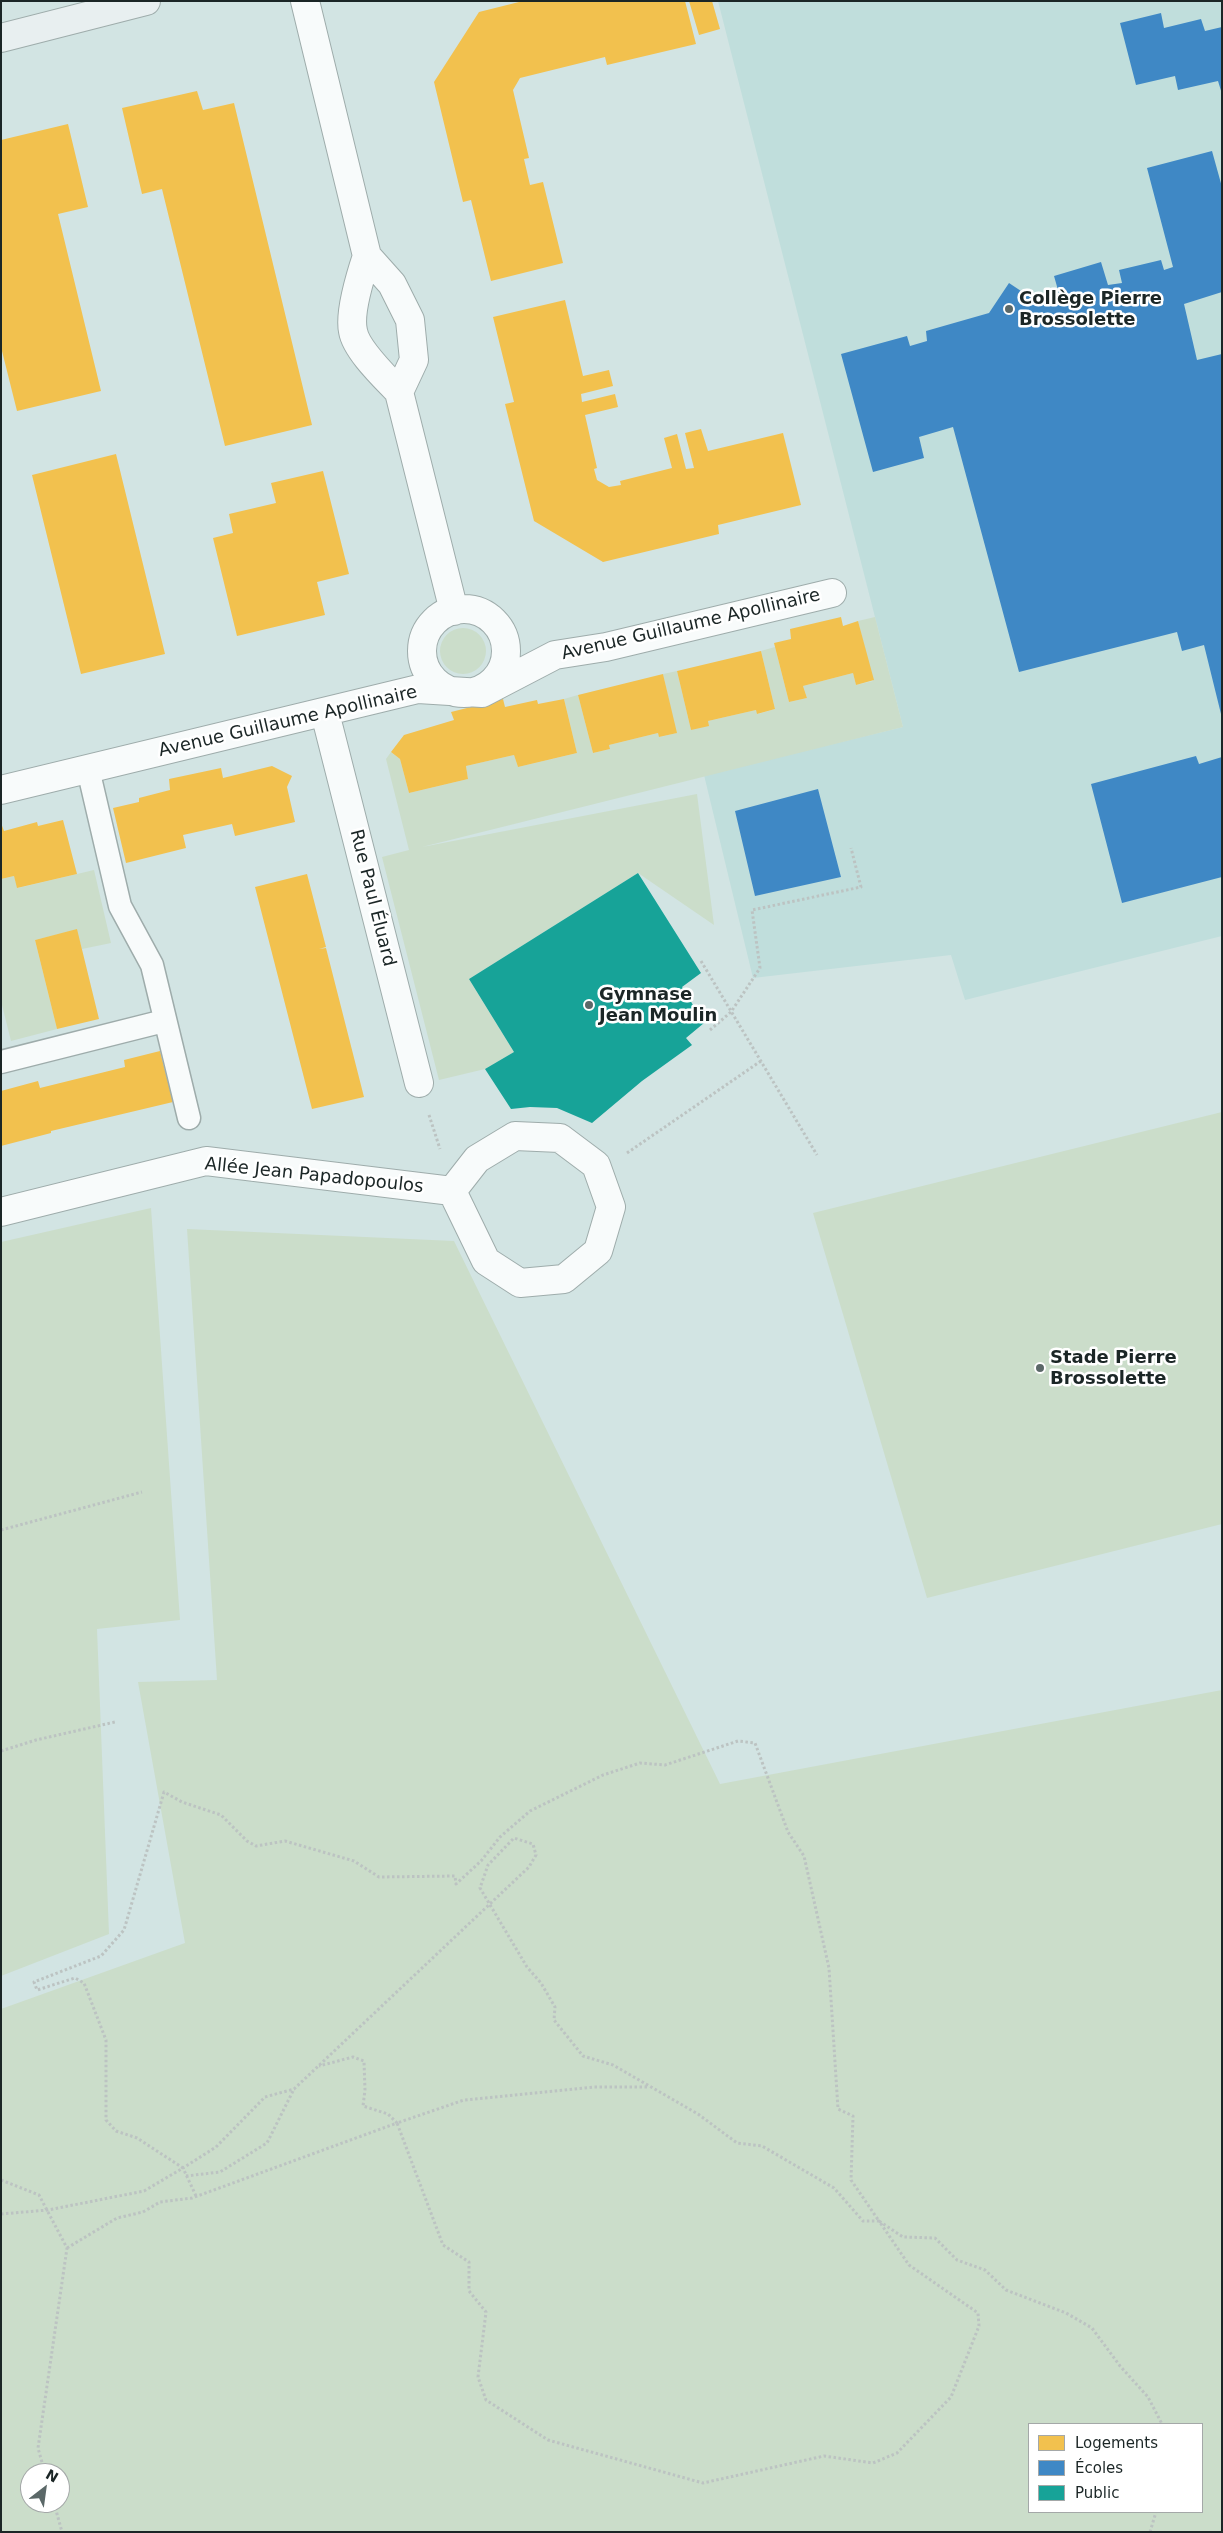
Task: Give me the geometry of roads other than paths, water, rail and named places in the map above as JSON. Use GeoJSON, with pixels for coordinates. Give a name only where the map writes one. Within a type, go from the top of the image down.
{"type":"FeatureCollection","features":[{"type":"Feature","properties":{"kind":"main road"},"geometry":{"type":"LineString","coordinates":[[1,38],[146,1]]}},
{"type":"Feature","properties":{"kind":"street"},"geometry":{"type":"LineString","coordinates":[[305,1],[368,256],[392,284],[410,320],[414,360],[399,392]]}},
{"type":"Feature","properties":{"kind":"street"},"geometry":{"type":"LineString","coordinates":[[368,256],[357,286],[353,332],[369,360],[399,392],[454,611]]}},
{"type":"Feature","properties":{"kind":"street","name":"Avenue Guillaume Apollinaire"},"geometry":{"type":"LineString","coordinates":[[1,790],[418,689],[482,693],[555,655],[606,647],[832,593]]}},
{"type":"Feature","properties":{"kind":"street"},"geometry":{"type":"LineString","coordinates":[[464,609],[480,612],[494,622],[503,636],[506,652],[503,668],[494,682],[480,690],[464,693],[447,690],[434,681],[425,667],[422,651],[426,635],[435,621],[454,611],[464,609]]}},
{"type":"Feature","properties":{"kind":"street"},"geometry":{"type":"LineString","coordinates":[[503,636],[544,653],[555,655]]}},
{"type":"Feature","properties":{"kind":"street","name":"Rue Paul Éluard"},"geometry":{"type":"LineString","coordinates":[[325,713],[419,1083]]}},
{"type":"Feature","properties":{"kind":"street"},"geometry":{"type":"LineString","coordinates":[[515,1136],[560,1138],[596,1165],[611,1207],[598,1250],[564,1279],[520,1283],[486,1261],[452,1190],[478,1159],[515,1136]]}},
{"type":"Feature","properties":{"kind":"street","name":"Allée Jean Papadopoulos"},"geometry":{"type":"LineString","coordinates":[[1,1212],[206,1161],[452,1190]]}},
{"type":"Feature","properties":{"kind":"lane"},"geometry":{"type":"LineString","coordinates":[[88,769],[120,906],[152,965],[189,1118]]}},
{"type":"Feature","properties":{"kind":"lane"},"geometry":{"type":"LineString","coordinates":[[1,1062],[164,1021]]}},
{"type":"Feature","properties":{"kind":"place","name":"Collège Pierre Brossolette"},"geometry":{"type":"Point","coordinates":[1009,309]}},
{"type":"Feature","properties":{"kind":"place","name":"Gymnase Jean Moulin"},"geometry":{"type":"Point","coordinates":[589,1005]}},
{"type":"Feature","properties":{"kind":"place","name":"Stade Pierre Brossolette"},"geometry":{"type":"Point","coordinates":[1040,1368]}}]}
